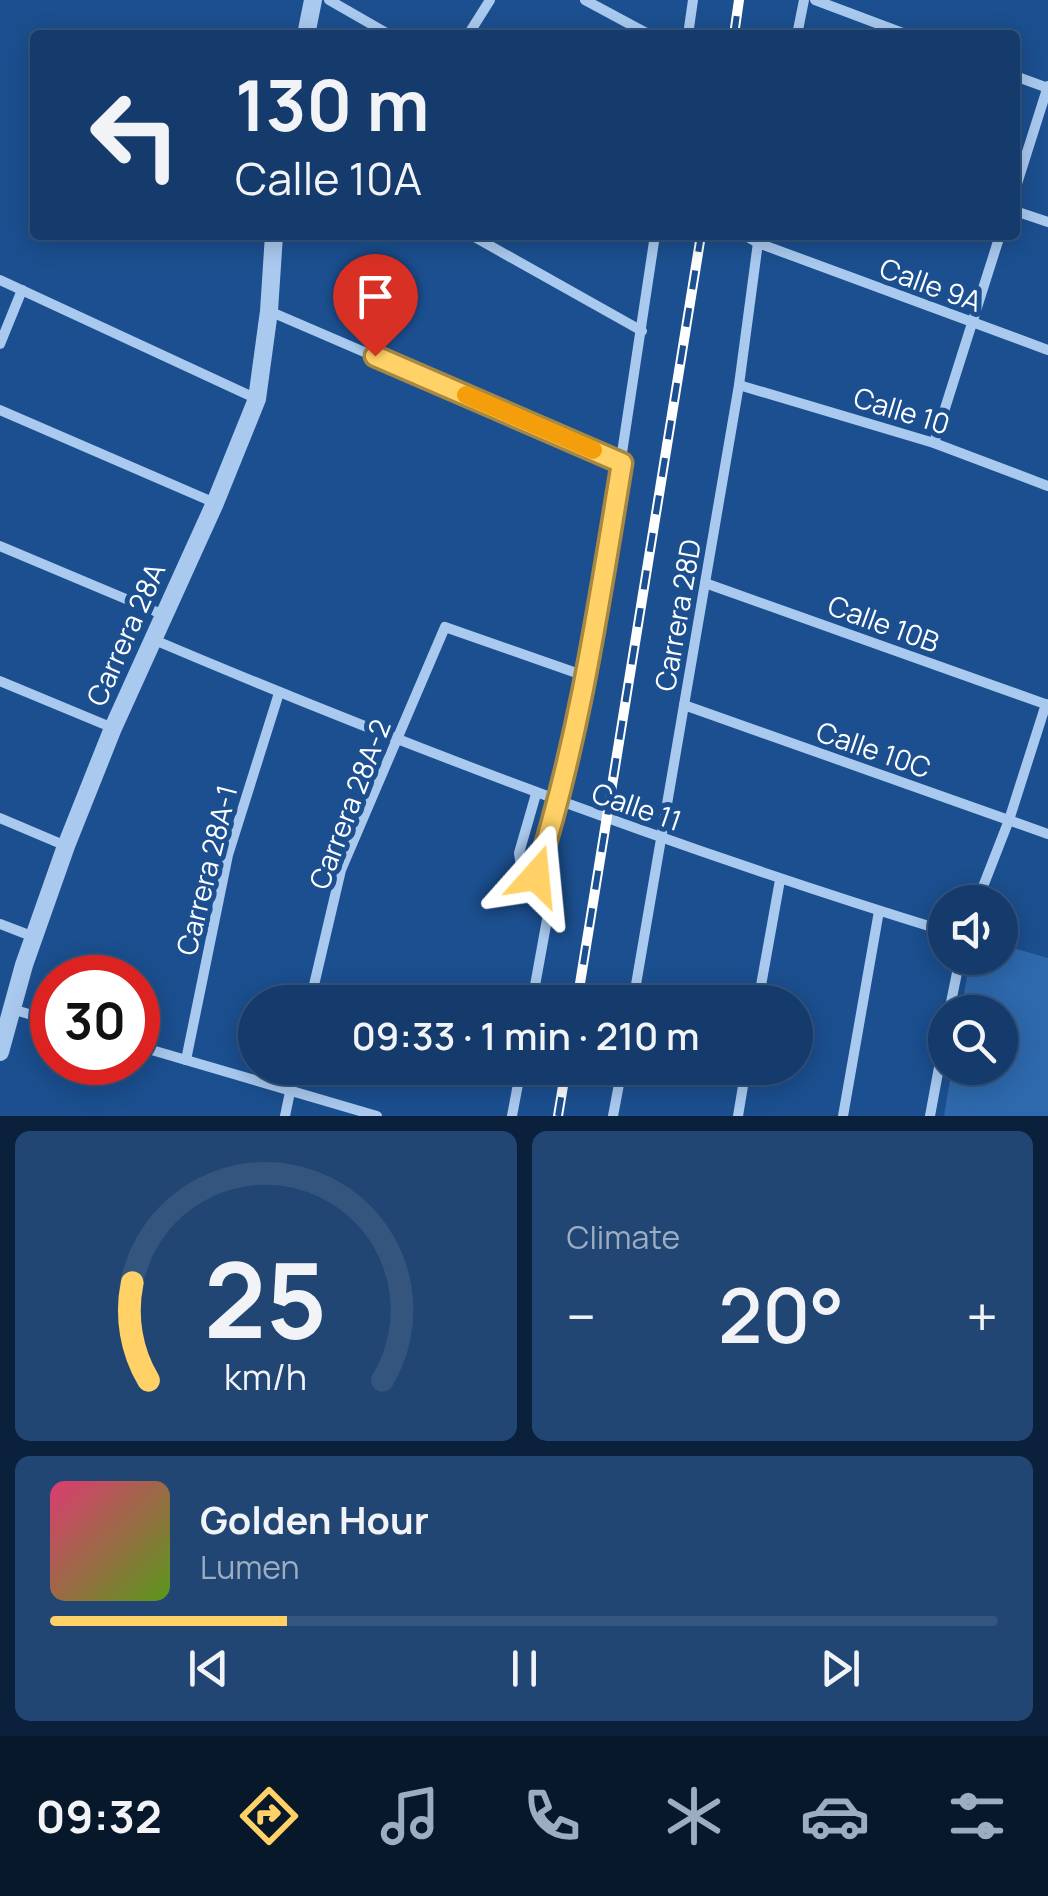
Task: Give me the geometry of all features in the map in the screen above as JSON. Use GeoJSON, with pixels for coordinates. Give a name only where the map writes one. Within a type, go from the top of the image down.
{"type":"FeatureCollection","features":[{"type":"Feature","properties":{"kind":"street"},"geometry":{"type":"LineString","coordinates":[[307,30],[313,0]]}},
{"type":"Feature","properties":{"kind":"street"},"geometry":{"type":"LineString","coordinates":[[329,0],[381,30]]}},
{"type":"Feature","properties":{"kind":"street"},"geometry":{"type":"LineString","coordinates":[[471,30],[490,0]]}},
{"type":"Feature","properties":{"kind":"street"},"geometry":{"type":"LineString","coordinates":[[585,0],[641,30]]}},
{"type":"Feature","properties":{"kind":"street"},"geometry":{"type":"LineString","coordinates":[[689,30],[694,0]]}},
{"type":"Feature","properties":{"kind":"street"},"geometry":{"type":"LineString","coordinates":[[797,30],[804,0]]}},
{"type":"Feature","properties":{"kind":"street"},"geometry":{"type":"LineString","coordinates":[[815,0],[895,30]]}},
{"type":"Feature","properties":{"kind":"street"},"geometry":{"type":"LineString","coordinates":[[1020,78],[1048,87],[1020,174]]}},
{"type":"Feature","properties":{"kind":"street"},"geometry":{"type":"LineString","coordinates":[[1020,212],[1048,222]]}},
{"type":"Feature","properties":{"kind":"street","name":"Carrera 28A"},"geometry":{"type":"LineString","coordinates":[[0,1052],[66,846],[113,728],[257,398],[274,240]]}},
{"type":"Feature","properties":{"kind":"street"},"geometry":{"type":"LineString","coordinates":[[480,240],[642,331]]}},
{"type":"Feature","properties":{"kind":"street"},"geometry":{"type":"LineString","coordinates":[[536,876],[560,803],[588,678],[654,240]]}},
{"type":"Feature","properties":{"kind":"street","name":"Carrera 28D"},"geometry":{"type":"LineString","coordinates":[[636,985],[739,384],[758,240]]}},
{"type":"Feature","properties":{"kind":"street","name":"Calle 9A"},"geometry":{"type":"LineString","coordinates":[[761,240],[1048,350]]}},
{"type":"Feature","properties":{"kind":"street"},"geometry":{"type":"LineString","coordinates":[[934,443],[998,240]]}},
{"type":"Feature","properties":{"kind":"street"},"geometry":{"type":"LineString","coordinates":[[0,280],[257,398]]}},
{"type":"Feature","properties":{"kind":"street"},"geometry":{"type":"LineString","coordinates":[[0,344],[22,290]]}},
{"type":"Feature","properties":{"kind":"street"},"geometry":{"type":"LineString","coordinates":[[269,311],[622,463]]}},
{"type":"Feature","properties":{"kind":"street","name":"Calle 10"},"geometry":{"type":"LineString","coordinates":[[739,384],[934,443],[1048,486]]}},
{"type":"Feature","properties":{"kind":"street"},"geometry":{"type":"LineString","coordinates":[[0,410],[214,503]]}},
{"type":"Feature","properties":{"kind":"street"},"geometry":{"type":"LineString","coordinates":[[0,546],[164,615]]}},
{"type":"Feature","properties":{"kind":"street","name":"Calle 10B"},"geometry":{"type":"LineString","coordinates":[[705,584],[1047,705]]}},
{"type":"Feature","properties":{"kind":"street","name":"Carrera 28A-2"},"geometry":{"type":"LineString","coordinates":[[314,985],[341,870],[445,627],[588,678]]}},
{"type":"Feature","properties":{"kind":"street","name":"Calle 11"},"geometry":{"type":"LineString","coordinates":[[152,639],[397,741],[560,803],[780,880],[928,926]]}},
{"type":"Feature","properties":{"kind":"street"},"geometry":{"type":"LineString","coordinates":[[0,681],[113,728]]}},
{"type":"Feature","properties":{"kind":"street","name":"Carrera 28A-1"},"geometry":{"type":"LineString","coordinates":[[186,1060],[228,855],[279,693]]}},
{"type":"Feature","properties":{"kind":"street","name":"Calle 10C"},"geometry":{"type":"LineString","coordinates":[[684,705],[1048,834]]}},
{"type":"Feature","properties":{"kind":"street"},"geometry":{"type":"LineString","coordinates":[[983,885],[1047,705]]}},
{"type":"Feature","properties":{"kind":"street"},"geometry":{"type":"LineString","coordinates":[[535,985],[548,914],[536,876],[520,860],[519,853],[536,794]]}},
{"type":"Feature","properties":{"kind":"street"},"geometry":{"type":"LineString","coordinates":[[0,818],[66,846]]}},
{"type":"Feature","properties":{"kind":"street"},"geometry":{"type":"LineString","coordinates":[[761,985],[780,880]]}},
{"type":"Feature","properties":{"kind":"street"},"geometry":{"type":"LineString","coordinates":[[843,1116],[879,911]]}},
{"type":"Feature","properties":{"kind":"street"},"geometry":{"type":"LineString","coordinates":[[0,924],[34,937]]}},
{"type":"Feature","properties":{"kind":"street"},"geometry":{"type":"LineString","coordinates":[[12,1009],[30,1014]]}},
{"type":"Feature","properties":{"kind":"street"},"geometry":{"type":"LineString","coordinates":[[160,1052],[376,1116]]}},
{"type":"Feature","properties":{"kind":"street"},"geometry":{"type":"LineString","coordinates":[[285,1116],[291,1085]]}},
{"type":"Feature","properties":{"kind":"street"},"geometry":{"type":"LineString","coordinates":[[512,1116],[518,1085]]}},
{"type":"Feature","properties":{"kind":"street"},"geometry":{"type":"LineString","coordinates":[[613,1116],[619,1085]]}},
{"type":"Feature","properties":{"kind":"street"},"geometry":{"type":"LineString","coordinates":[[738,1116],[743,1085]]}},
{"type":"Feature","properties":{"kind":"street"},"geometry":{"type":"LineString","coordinates":[[930,1116],[936,1085]]}},
{"type":"Feature","properties":{"kind":"shaded area"},"geometry":{"type":"Polygon","coordinates":[[[1018,949],[1048,958],[1048,1116],[944,1116],[949,1085],[1018,1085],[1018,995],[964,995],[967,975],[1018,975],[1018,949]]]}},
{"type":"Feature","properties":{"kind":"railway"},"geometry":{"type":"LineString","coordinates":[[735,30],[739,0]]}},
{"type":"Feature","properties":{"kind":"railway"},"geometry":{"type":"LineString","coordinates":[[580,985],[700,240]]}},
{"type":"Feature","properties":{"kind":"railway"},"geometry":{"type":"LineString","coordinates":[[558,1116],[563,1085]]}},
{"type":"Feature","properties":{"kind":"slow traffic"},"geometry":{"type":"LineString","coordinates":[[466,395],[593,450]]}},
{"type":"Feature","properties":{"kind":"route"},"geometry":{"type":"LineString","coordinates":[[375,356],[622,463],[588,678],[560,803],[536,876]]}}]}
